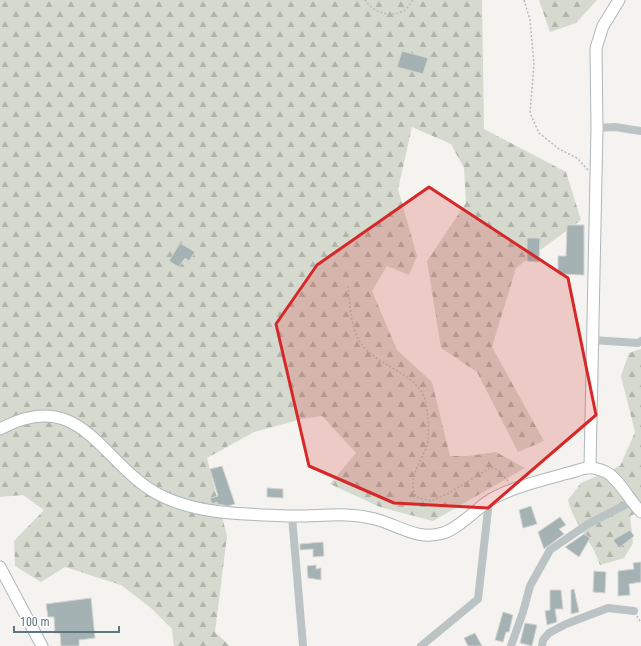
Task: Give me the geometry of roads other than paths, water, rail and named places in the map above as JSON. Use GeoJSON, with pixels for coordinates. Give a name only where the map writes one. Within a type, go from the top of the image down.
{"type":"FeatureCollection","features":[{"type":"Feature","properties":{"kind":"street"},"geometry":{"type":"LineString","coordinates":[[590,467],[597,128],[596,48],[603,26],[619,0]]}},
{"type":"Feature","properties":{"kind":"street"},"geometry":{"type":"LineString","coordinates":[[597,128],[615,127],[641,131]]}},
{"type":"Feature","properties":{"kind":"street"},"geometry":{"type":"LineString","coordinates":[[592,340],[638,343],[641,340]]}},
{"type":"Feature","properties":{"kind":"street"},"geometry":{"type":"LineString","coordinates":[[0,429],[25,417],[44,416],[62,418],[77,424],[100,443],[132,475],[165,498],[200,509],[234,513],[292,516],[347,515],[374,519],[423,536],[444,533],[489,501],[534,482],[590,467],[607,473],[641,512]]}},
{"type":"Feature","properties":{"kind":"street"},"geometry":{"type":"LineString","coordinates":[[421,646],[478,599],[489,501]]}},
{"type":"Feature","properties":{"kind":"street"},"geometry":{"type":"LineString","coordinates":[[511,646],[530,586],[550,550],[588,524],[631,502]]}},
{"type":"Feature","properties":{"kind":"street"},"geometry":{"type":"LineString","coordinates":[[292,516],[303,646]]}},
{"type":"Feature","properties":{"kind":"street"},"geometry":{"type":"LineString","coordinates":[[0,567],[42,646]]}},
{"type":"Feature","properties":{"kind":"street"},"geometry":{"type":"LineString","coordinates":[[542,646],[543,640],[550,633],[566,624],[608,608],[634,611]]}}]}
